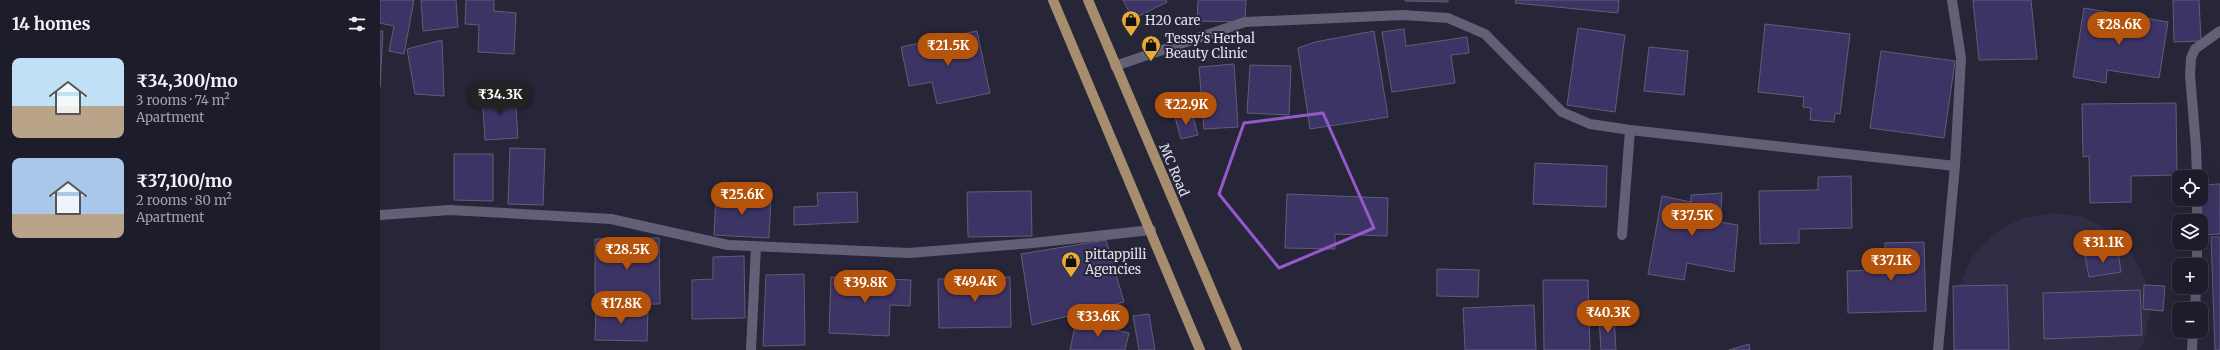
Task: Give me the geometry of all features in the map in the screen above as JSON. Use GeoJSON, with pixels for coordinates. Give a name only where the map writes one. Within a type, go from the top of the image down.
{"type":"FeatureCollection","features":[{"type":"Feature","properties":{"kind":"main road"},"geometry":{"type":"LineString","coordinates":[[1053,0],[1200,350]]}},
{"type":"Feature","properties":{"kind":"main road","name":"MC Road"},"geometry":{"type":"LineString","coordinates":[[1088,0],[1237,350]]}},
{"type":"Feature","properties":{"kind":"street"},"geometry":{"type":"LineString","coordinates":[[1938,350],[1955,166],[1961,58],[1952,0]]}},
{"type":"Feature","properties":{"kind":"street"},"geometry":{"type":"LineString","coordinates":[[1115,66],[1245,22],[1403,15],[1448,18],[1485,34],[1562,112],[1590,124],[1630,130],[1955,166]]}},
{"type":"Feature","properties":{"kind":"street"},"geometry":{"type":"LineString","coordinates":[[2197,170],[2190,75],[2191,58],[2195,49],[2220,31]]}},
{"type":"Feature","properties":{"kind":"street"},"geometry":{"type":"LineString","coordinates":[[1622,235],[1630,130]]}},
{"type":"Feature","properties":{"kind":"street"},"geometry":{"type":"LineString","coordinates":[[380,215],[450,210],[611,219],[728,245],[909,253],[1033,243],[1150,230]]}},
{"type":"Feature","properties":{"kind":"street"},"geometry":{"type":"LineString","coordinates":[[751,350],[756,246]]}},
{"type":"Feature","properties":{"kind":"street"},"geometry":{"type":"LineString","coordinates":[[2192,350],[2193,338]]}},
{"type":"Feature","properties":{"kind":"highlighted area"},"geometry":{"type":"Polygon","coordinates":[[[1323,113],[1374,228],[1279,268],[1219,194],[1244,123],[1323,113]]]}},
{"type":"Feature","properties":{"kind":"shaded area"},"geometry":{"type":"Polygon","coordinates":[[[2051,213],[2082,216],[2110,231],[2132,253],[2146,281],[2150,312],[2144,342],[2139,350],[1967,350],[1959,286],[1972,257],[1993,234],[2020,219],[2051,213]]]}},
{"type":"Feature","properties":{"kind":"building"},"geometry":{"type":"Polygon","coordinates":[[[380,0],[414,0],[404,54],[389,51],[394,26],[380,23],[380,0]]]}},
{"type":"Feature","properties":{"kind":"building"},"geometry":{"type":"Polygon","coordinates":[[[421,0],[456,0],[458,27],[423,31],[421,0]]]}},
{"type":"Feature","properties":{"kind":"building"},"geometry":{"type":"Polygon","coordinates":[[[466,0],[494,0],[494,11],[516,13],[514,54],[478,52],[479,25],[465,24],[466,0]]]}},
{"type":"Feature","properties":{"kind":"building"},"geometry":{"type":"Polygon","coordinates":[[[1123,0],[1166,0],[1167,2],[1133,19],[1123,0]]]}},
{"type":"Feature","properties":{"kind":"building"},"geometry":{"type":"Polygon","coordinates":[[[1198,0],[1246,0],[1245,22],[1197,21],[1198,0]]]}},
{"type":"Feature","properties":{"kind":"building"},"geometry":{"type":"Polygon","coordinates":[[[1448,0],[1448,2],[1405,1],[1448,0]]]}},
{"type":"Feature","properties":{"kind":"building"},"geometry":{"type":"Polygon","coordinates":[[[1516,0],[1619,0],[1618,13],[1515,3],[1516,0]]]}},
{"type":"Feature","properties":{"kind":"building"},"geometry":{"type":"Polygon","coordinates":[[[1973,0],[2031,0],[2037,59],[1979,60],[1973,0]]]}},
{"type":"Feature","properties":{"kind":"building"},"geometry":{"type":"Polygon","coordinates":[[[2173,0],[2199,0],[2201,41],[2174,42],[2173,0]]]}},
{"type":"Feature","properties":{"kind":"building"},"geometry":{"type":"Polygon","coordinates":[[[2084,8],[2168,22],[2159,78],[2107,70],[2106,83],[2073,77],[2084,8]]]}},
{"type":"Feature","properties":{"kind":"building"},"geometry":{"type":"Polygon","coordinates":[[[1765,24],[1850,34],[1840,114],[1835,113],[1834,122],[1810,120],[1811,108],[1803,107],[1804,97],[1758,92],[1765,24]]]}},
{"type":"Feature","properties":{"kind":"building"},"geometry":{"type":"Polygon","coordinates":[[[1578,28],[1625,35],[1615,112],[1567,105],[1578,28]]]}},
{"type":"Feature","properties":{"kind":"building"},"geometry":{"type":"Polygon","coordinates":[[[1404,29],[1406,46],[1467,37],[1469,53],[1451,55],[1455,83],[1392,92],[1382,32],[1404,29]]]}},
{"type":"Feature","properties":{"kind":"building"},"geometry":{"type":"Polygon","coordinates":[[[380,31],[383,31],[380,87],[380,31]]]}},
{"type":"Feature","properties":{"kind":"building"},"geometry":{"type":"Polygon","coordinates":[[[977,31],[990,93],[937,104],[932,82],[909,86],[901,47],[977,31]]]}},
{"type":"Feature","properties":{"kind":"building"},"geometry":{"type":"Polygon","coordinates":[[[1374,31],[1388,117],[1310,129],[1298,48],[1315,42],[1374,31]]]}},
{"type":"Feature","properties":{"kind":"building"},"geometry":{"type":"Polygon","coordinates":[[[442,40],[444,96],[415,94],[407,49],[442,40]]]}},
{"type":"Feature","properties":{"kind":"building"},"geometry":{"type":"Polygon","coordinates":[[[1649,47],[1688,51],[1684,95],[1644,91],[1649,47]]]}},
{"type":"Feature","properties":{"kind":"building"},"geometry":{"type":"Polygon","coordinates":[[[1881,51],[1955,61],[1944,138],[1870,128],[1881,51]]]}},
{"type":"Feature","properties":{"kind":"building"},"geometry":{"type":"Polygon","coordinates":[[[1234,64],[1238,127],[1204,129],[1199,67],[1234,64]]]}},
{"type":"Feature","properties":{"kind":"building"},"geometry":{"type":"Polygon","coordinates":[[[1250,65],[1291,66],[1289,115],[1247,113],[1250,65]]]}},
{"type":"Feature","properties":{"kind":"building"},"geometry":{"type":"Polygon","coordinates":[[[515,92],[518,138],[485,140],[482,94],[515,92]]]}},
{"type":"Feature","properties":{"kind":"building"},"geometry":{"type":"Polygon","coordinates":[[[2176,103],[2177,170],[2172,170],[2172,175],[2131,176],[2131,202],[2090,203],[2089,156],[2083,157],[2082,104],[2176,103]]]}},
{"type":"Feature","properties":{"kind":"building"},"geometry":{"type":"Polygon","coordinates":[[[1192,113],[1198,135],[1181,139],[1175,117],[1192,113]]]}},
{"type":"Feature","properties":{"kind":"building"},"geometry":{"type":"Polygon","coordinates":[[[510,148],[545,149],[543,205],[508,204],[510,148]]]}},
{"type":"Feature","properties":{"kind":"building"},"geometry":{"type":"Polygon","coordinates":[[[454,154],[493,154],[493,201],[454,200],[454,154]]]}},
{"type":"Feature","properties":{"kind":"building"},"geometry":{"type":"Polygon","coordinates":[[[1535,163],[1607,166],[1606,207],[1533,204],[1535,163]]]}},
{"type":"Feature","properties":{"kind":"building"},"geometry":{"type":"Polygon","coordinates":[[[1851,176],[1852,228],[1799,229],[1799,243],[1760,244],[1759,191],[1818,190],[1818,177],[1851,176]]]}},
{"type":"Feature","properties":{"kind":"building"},"geometry":{"type":"Polygon","coordinates":[[[2220,184],[2220,234],[2208,235],[2208,214],[2201,214],[2201,206],[2208,206],[2208,185],[2220,184]]]}},
{"type":"Feature","properties":{"kind":"building"},"geometry":{"type":"Polygon","coordinates":[[[1031,191],[1032,236],[968,237],[967,192],[1031,191]]]}},
{"type":"Feature","properties":{"kind":"building"},"geometry":{"type":"Polygon","coordinates":[[[857,192],[858,222],[794,225],[794,207],[818,206],[817,193],[857,192]]]}},
{"type":"Feature","properties":{"kind":"building"},"geometry":{"type":"Polygon","coordinates":[[[1722,193],[1720,222],[1738,225],[1734,272],[1687,263],[1684,280],[1648,274],[1662,196],[1691,202],[1691,195],[1722,193]]]}},
{"type":"Feature","properties":{"kind":"building"},"geometry":{"type":"Polygon","coordinates":[[[716,194],[771,197],[769,238],[714,235],[716,194]]]}},
{"type":"Feature","properties":{"kind":"building"},"geometry":{"type":"Polygon","coordinates":[[[1287,194],[1388,198],[1387,236],[1335,234],[1335,249],[1285,248],[1287,194]]]}},
{"type":"Feature","properties":{"kind":"building"},"geometry":{"type":"Polygon","coordinates":[[[2211,237],[2220,237],[2220,350],[2215,350],[2211,237]]]}},
{"type":"Feature","properties":{"kind":"building"},"geometry":{"type":"Polygon","coordinates":[[[659,238],[660,304],[595,304],[595,239],[659,238]]]}},
{"type":"Feature","properties":{"kind":"building","name":"pittappilli Agencies"},"geometry":{"type":"Polygon","coordinates":[[[1106,240],[1124,302],[1032,325],[1021,254],[1106,240]]]}},
{"type":"Feature","properties":{"kind":"building"},"geometry":{"type":"Polygon","coordinates":[[[1924,242],[1926,311],[1848,313],[1847,271],[1885,270],[1885,243],[1924,242]]]}},
{"type":"Feature","properties":{"kind":"building"},"geometry":{"type":"Polygon","coordinates":[[[2118,251],[2121,272],[2089,277],[2085,256],[2118,251]]]}},
{"type":"Feature","properties":{"kind":"building"},"geometry":{"type":"Polygon","coordinates":[[[744,256],[745,318],[692,319],[692,280],[713,279],[713,257],[744,256]]]}},
{"type":"Feature","properties":{"kind":"building"},"geometry":{"type":"Polygon","coordinates":[[[1437,269],[1479,270],[1478,297],[1437,296],[1437,269]]]}},
{"type":"Feature","properties":{"kind":"building"},"geometry":{"type":"Polygon","coordinates":[[[804,274],[805,345],[763,346],[766,275],[804,274]]]}},
{"type":"Feature","properties":{"kind":"building"},"geometry":{"type":"Polygon","coordinates":[[[831,277],[911,280],[910,306],[890,305],[889,336],[829,333],[831,277]]]}},
{"type":"Feature","properties":{"kind":"building"},"geometry":{"type":"Polygon","coordinates":[[[1010,277],[1011,327],[939,328],[938,279],[1010,277]]]}},
{"type":"Feature","properties":{"kind":"building"},"geometry":{"type":"Polygon","coordinates":[[[1543,280],[1588,280],[1590,350],[1544,350],[1543,280]]]}},
{"type":"Feature","properties":{"kind":"building"},"geometry":{"type":"Polygon","coordinates":[[[2007,285],[2009,350],[1954,350],[1953,286],[2007,285]]]}},
{"type":"Feature","properties":{"kind":"building"},"geometry":{"type":"Polygon","coordinates":[[[2144,285],[2165,286],[2163,311],[2143,309],[2144,285]]]}},
{"type":"Feature","properties":{"kind":"building"},"geometry":{"type":"Polygon","coordinates":[[[2140,290],[2142,335],[2044,339],[2043,293],[2140,290]]]}},
{"type":"Feature","properties":{"kind":"building"},"geometry":{"type":"Polygon","coordinates":[[[1534,305],[1536,350],[1465,350],[1463,308],[1534,305]]]}},
{"type":"Feature","properties":{"kind":"building"},"geometry":{"type":"Polygon","coordinates":[[[596,308],[648,310],[647,341],[595,340],[596,308]]]}},
{"type":"Feature","properties":{"kind":"building"},"geometry":{"type":"Polygon","coordinates":[[[1149,314],[1155,350],[1139,350],[1133,316],[1149,314]]]}},
{"type":"Feature","properties":{"kind":"building"},"geometry":{"type":"Polygon","coordinates":[[[1614,317],[1616,350],[1601,350],[1599,318],[1614,317]]]}},
{"type":"Feature","properties":{"kind":"building"},"geometry":{"type":"Polygon","coordinates":[[[1076,321],[1129,333],[1125,350],[1070,350],[1076,321]]]}},
{"type":"Feature","properties":{"kind":"building"},"geometry":{"type":"Polygon","coordinates":[[[1749,344],[1750,350],[1729,350],[1749,344]]]}},
{"type":"Feature","properties":{"kind":"place","name":"H20 care"},"geometry":{"type":"Point","coordinates":[1131,37]}},
{"type":"Feature","properties":{"kind":"place","name":"Tessy's Herbal Beauty Clinic"},"geometry":{"type":"Point","coordinates":[1151,62]}},
{"type":"Feature","properties":{"kind":"place","name":"pittappilli Agencies"},"geometry":{"type":"Point","coordinates":[1071,278]}}]}
